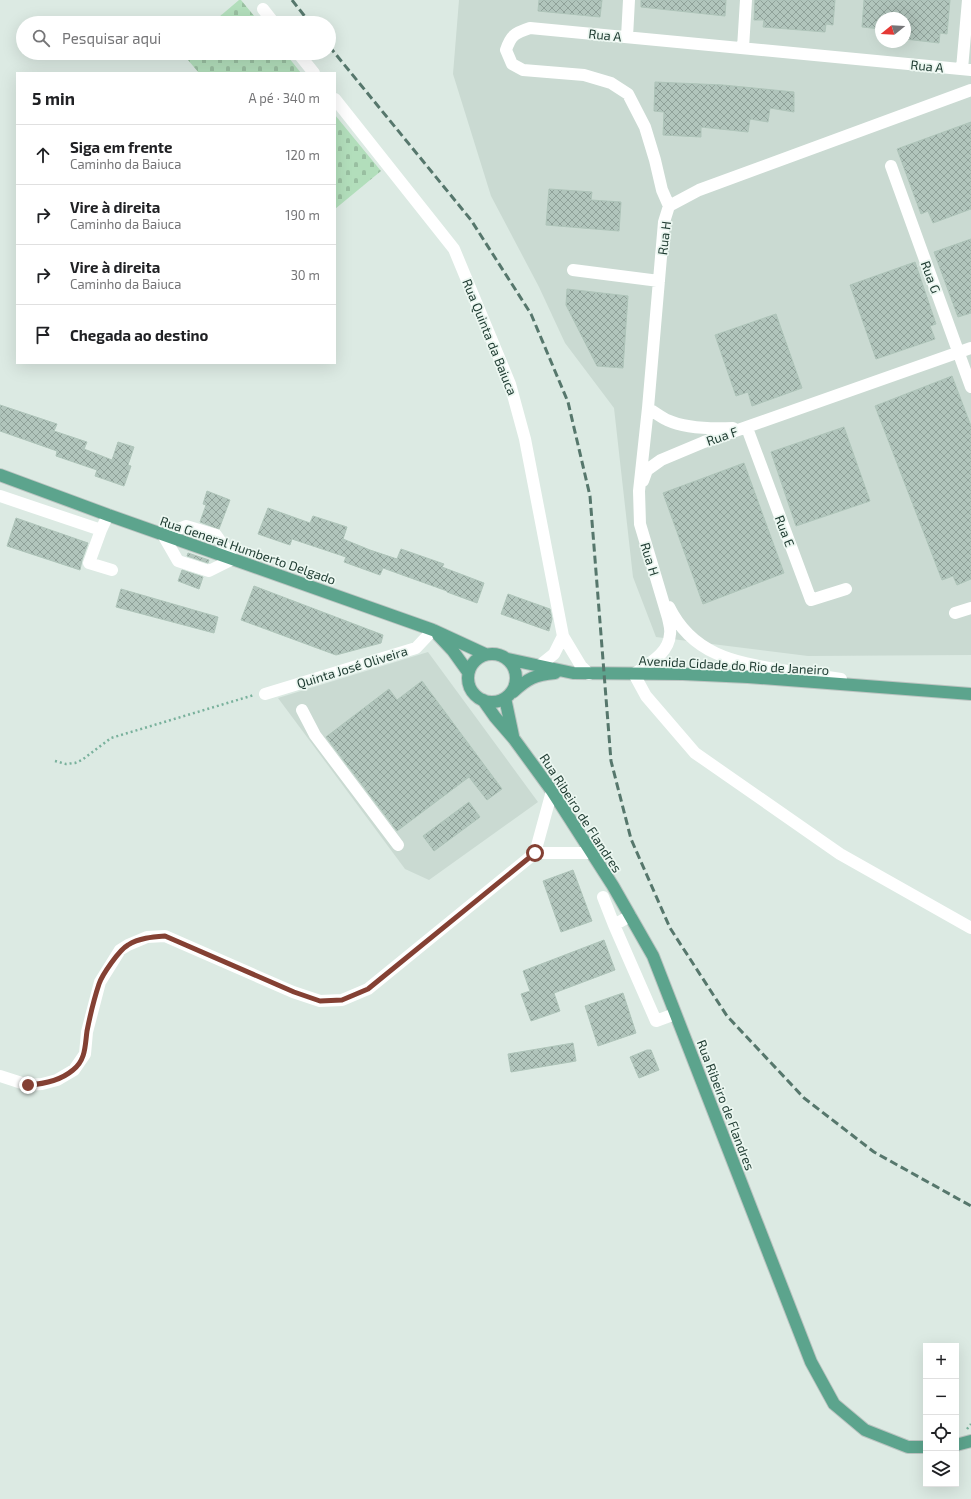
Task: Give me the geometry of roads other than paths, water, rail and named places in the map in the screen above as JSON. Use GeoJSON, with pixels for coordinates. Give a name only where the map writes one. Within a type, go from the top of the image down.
{"type":"FeatureCollection","features":[{"type":"Feature","properties":{"kind":"main road","name":"Rua General Humberto Delgado"},"geometry":{"type":"LineString","coordinates":[[0,475],[163,535],[433,630],[485,654]]}},
{"type":"Feature","properties":{"kind":"main road","name":"Rua Ribeiro de Flandres"},"geometry":{"type":"LineString","coordinates":[[433,630],[453,652],[468,672],[469,686],[477,697],[483,700],[552,791],[592,853],[653,956],[811,1362],[834,1404],[865,1430],[908,1447],[923,1447]]}},
{"type":"Feature","properties":{"kind":"main road"},"geometry":{"type":"LineString","coordinates":[[468,672],[474,661],[485,654],[494,653],[508,659],[564,672]]}},
{"type":"Feature","properties":{"kind":"main road"},"geometry":{"type":"LineString","coordinates":[[508,659],[516,672],[514,687],[508,696]]}},
{"type":"Feature","properties":{"kind":"main road","name":"Avenida Cidade do Rio de Janeiro"},"geometry":{"type":"LineString","coordinates":[[564,672],[589,674],[682,674],[748,677],[971,694]]}},
{"type":"Feature","properties":{"kind":"main road"},"geometry":{"type":"LineString","coordinates":[[483,700],[490,702],[498,701],[508,696],[522,684],[537,675],[564,672]]}},
{"type":"Feature","properties":{"kind":"main road","name":"Avenida Cidade do Rio de Janeiro"},"geometry":{"type":"LineString","coordinates":[[903,689],[956,698],[971,703]]}},
{"type":"Feature","properties":{"kind":"main road","name":"Rua Ribeiro de Flandres"},"geometry":{"type":"LineString","coordinates":[[508,696],[514,739]]}},
{"type":"Feature","properties":{"kind":"main road"},"geometry":{"type":"LineString","coordinates":[[959,1444],[971,1441]]}},
{"type":"Feature","properties":{"kind":"street"},"geometry":{"type":"LineString","coordinates":[[627,37],[629,0]]}},
{"type":"Feature","properties":{"kind":"street"},"geometry":{"type":"LineString","coordinates":[[743,48],[746,0]]}},
{"type":"Feature","properties":{"kind":"street"},"geometry":{"type":"LineString","coordinates":[[966,70],[968,0]]}},
{"type":"Feature","properties":{"kind":"street"},"geometry":{"type":"LineString","coordinates":[[263,9],[268,16]]}},
{"type":"Feature","properties":{"kind":"street","name":"Rua A"},"geometry":{"type":"LineString","coordinates":[[669,206],[662,190],[645,127],[628,94],[611,83],[584,75],[523,70],[512,64],[506,50],[510,39],[517,32],[530,28],[966,70]]}},
{"type":"Feature","properties":{"kind":"street"},"geometry":{"type":"LineString","coordinates":[[304,60],[313,72]]}},
{"type":"Feature","properties":{"kind":"street","name":"Rua H"},"geometry":{"type":"LineString","coordinates":[[634,674],[661,654],[668,644],[671,633],[640,524],[639,491],[648,408],[664,222],[669,206],[698,190],[971,90]]}},
{"type":"Feature","properties":{"kind":"street","name":"Rua Quinta da Baiuca"},"geometry":{"type":"LineString","coordinates":[[336,100],[454,249],[510,384],[525,439],[563,636],[581,666],[589,674]]}},
{"type":"Feature","properties":{"kind":"street","name":"Rua G"},"geometry":{"type":"LineString","coordinates":[[891,166],[971,387]]}},
{"type":"Feature","properties":{"kind":"street"},"geometry":{"type":"LineString","coordinates":[[573,270],[659,281]]}},
{"type":"Feature","properties":{"kind":"street"},"geometry":{"type":"LineString","coordinates":[[747,428],[971,348]]}},
{"type":"Feature","properties":{"kind":"street","name":"Rua F"},"geometry":{"type":"LineString","coordinates":[[648,408],[667,420],[688,426],[716,429],[747,428]]}},
{"type":"Feature","properties":{"kind":"street","name":"Rua F"},"geometry":{"type":"LineString","coordinates":[[639,491],[648,470],[661,460],[704,442],[747,428]]}},
{"type":"Feature","properties":{"kind":"street","name":"Rua E"},"geometry":{"type":"LineString","coordinates":[[747,428],[811,600],[846,589]]}},
{"type":"Feature","properties":{"kind":"street"},"geometry":{"type":"LineString","coordinates":[[0,496],[101,530]]}},
{"type":"Feature","properties":{"kind":"street"},"geometry":{"type":"LineString","coordinates":[[108,515],[89,562],[112,570]]}},
{"type":"Feature","properties":{"kind":"street"},"geometry":{"type":"LineString","coordinates":[[186,526],[216,535],[233,559],[208,571],[178,560],[163,535],[186,526]]}},
{"type":"Feature","properties":{"kind":"street","name":"Rua H"},"geometry":{"type":"LineString","coordinates":[[660,590],[673,615],[689,635],[709,651],[725,658],[747,664],[903,689]]}},
{"type":"Feature","properties":{"kind":"street"},"geometry":{"type":"LineString","coordinates":[[955,613],[971,608]]}},
{"type":"Feature","properties":{"kind":"street","name":"Quinta José Oliveira"},"geometry":{"type":"LineString","coordinates":[[265,694],[416,648],[433,630]]}},
{"type":"Feature","properties":{"kind":"street"},"geometry":{"type":"LineString","coordinates":[[539,666],[554,654],[563,636]]}},
{"type":"Feature","properties":{"kind":"street"},"geometry":{"type":"LineString","coordinates":[[634,674],[646,696],[695,753],[840,854],[971,928]]}},
{"type":"Feature","properties":{"kind":"street"},"geometry":{"type":"LineString","coordinates":[[302,710],[306,721],[315,735],[398,845]]}},
{"type":"Feature","properties":{"kind":"street"},"geometry":{"type":"LineString","coordinates":[[0,1076],[28,1085],[42,1084],[56,1080],[74,1070],[85,1054],[87,1032],[100,982],[120,950],[147,937],[165,936],[294,992],[320,1001],[342,1000],[368,989],[535,853],[552,791]]}},
{"type":"Feature","properties":{"kind":"street"},"geometry":{"type":"LineString","coordinates":[[535,853],[592,853]]}},
{"type":"Feature","properties":{"kind":"street"},"geometry":{"type":"LineString","coordinates":[[603,897],[656,1022],[675,1014]]}},
{"type":"Feature","properties":{"kind":"street"},"geometry":{"type":"LineString","coordinates":[[614,925],[630,916]]}},
{"type":"Feature","properties":{"kind":"railway"},"geometry":{"type":"LineString","coordinates":[[292,0],[305,16]]}},
{"type":"Feature","properties":{"kind":"railway"},"geometry":{"type":"LineString","coordinates":[[336,55],[471,220],[531,314],[568,402],[590,496],[611,761],[631,839],[670,928],[727,1016],[804,1098],[874,1152],[971,1206]]}}]}
